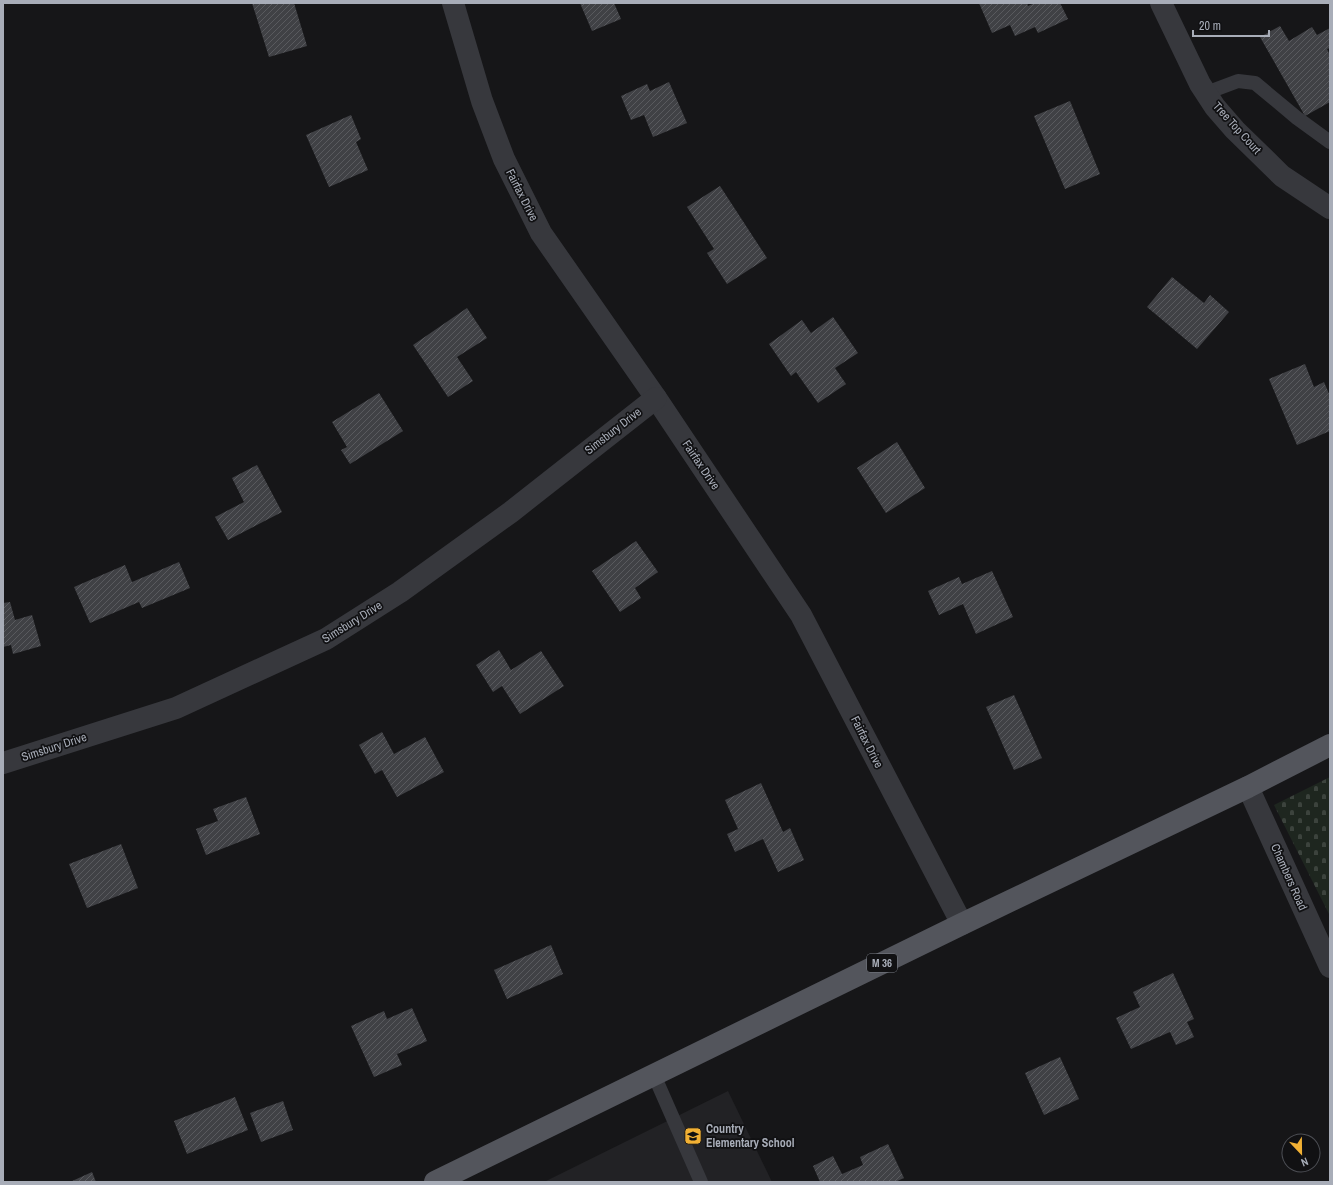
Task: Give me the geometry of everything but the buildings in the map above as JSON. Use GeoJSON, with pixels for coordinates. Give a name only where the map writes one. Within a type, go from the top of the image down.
{"type":"FeatureCollection","features":[{"type":"Feature","properties":{"kind":"main road","name":"M 36"},"geometry":{"type":"LineString","coordinates":[[435,1182],[962,924],[1248,787],[1330,745]]}},
{"type":"Feature","properties":{"kind":"street","name":"Fairfax Drive"},"geometry":{"type":"LineString","coordinates":[[453,3],[482,101],[504,159],[541,233],[656,398],[801,615],[962,924]]}},
{"type":"Feature","properties":{"kind":"street","name":"Tree Top Court"},"geometry":{"type":"LineString","coordinates":[[1161,3],[1200,84],[1215,107],[1235,130],[1282,176],[1330,208]]}},
{"type":"Feature","properties":{"kind":"street","name":"Simsbury Drive"},"geometry":{"type":"LineString","coordinates":[[3,763],[176,708],[326,639],[400,592],[511,512],[656,398]]}},
{"type":"Feature","properties":{"kind":"street","name":"Chambers Road"},"geometry":{"type":"LineString","coordinates":[[1248,787],[1330,967]]}},
{"type":"Feature","properties":{"kind":"lane"},"geometry":{"type":"LineString","coordinates":[[1206,93],[1238,81],[1255,83],[1297,118],[1330,142]]}},
{"type":"Feature","properties":{"kind":"lane"},"geometry":{"type":"LineString","coordinates":[[654,1075],[701,1182]]}},
{"type":"Feature","properties":{"kind":"shaded area","name":"Country Elementary School"},"geometry":{"type":"Polygon","coordinates":[[[728,1091],[772,1182],[544,1182],[728,1091]]]}},
{"type":"Feature","properties":{"kind":"green space"},"geometry":{"type":"Polygon","coordinates":[[[1330,777],[1330,916],[1274,805],[1330,777]]]}},
{"type":"Feature","properties":{"kind":"place","name":"Country Elementary School"},"geometry":{"type":"Point","coordinates":[693,1136]}}]}
